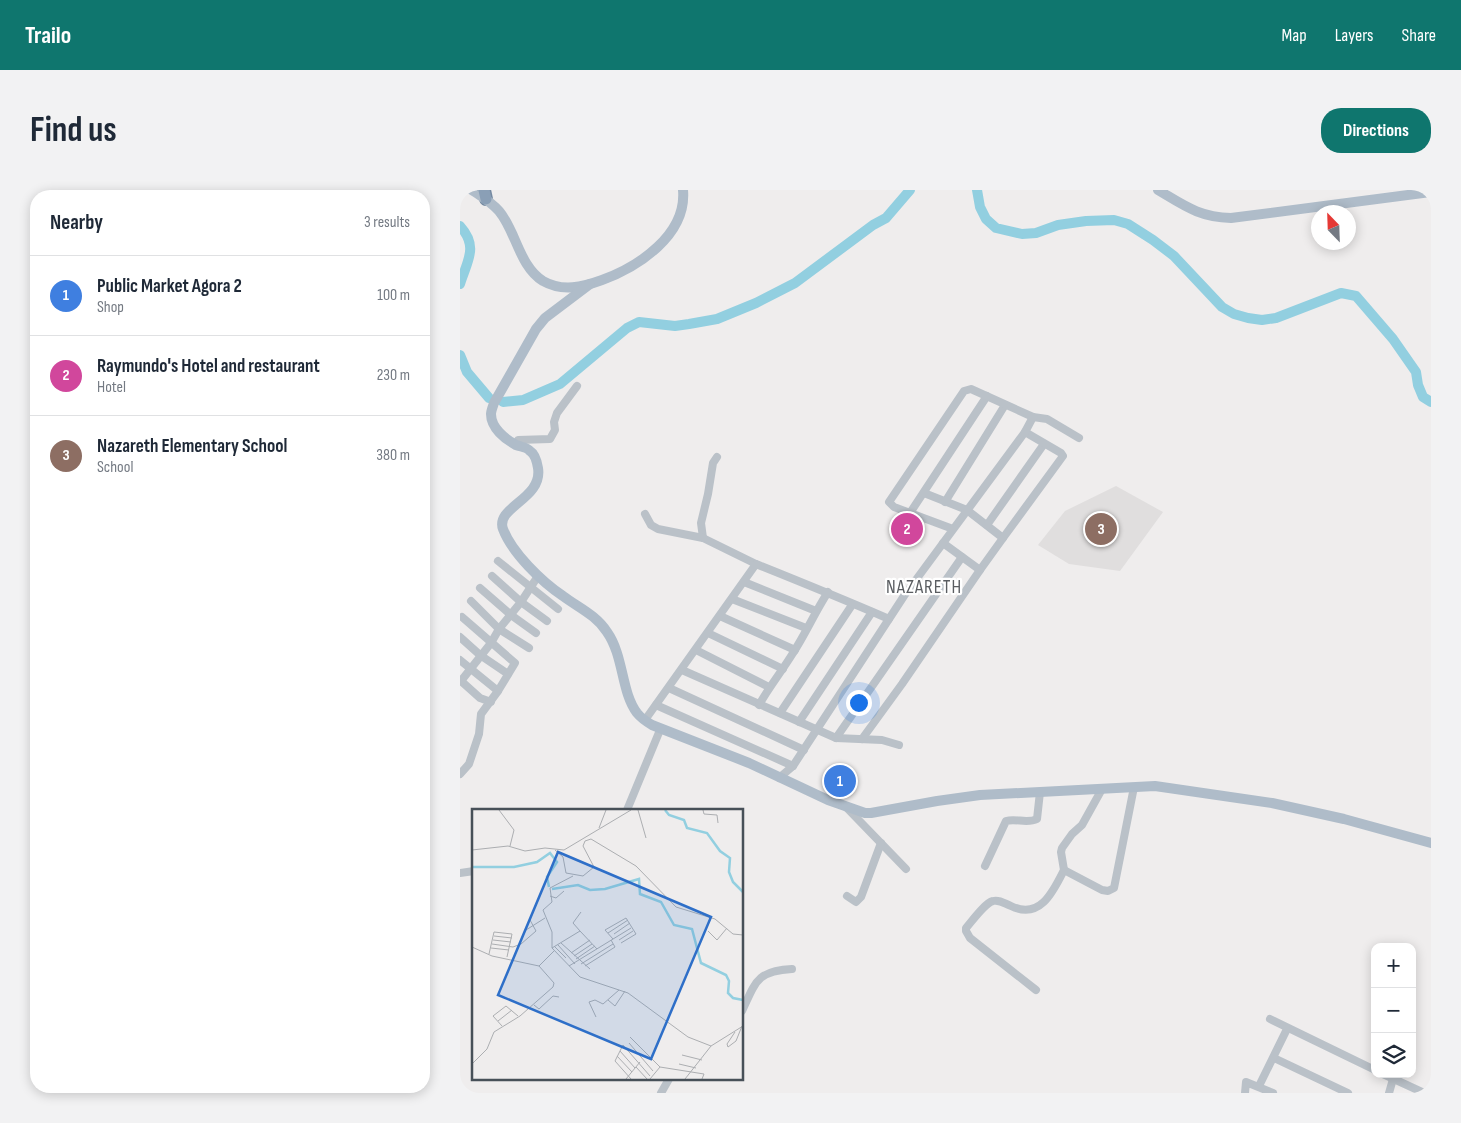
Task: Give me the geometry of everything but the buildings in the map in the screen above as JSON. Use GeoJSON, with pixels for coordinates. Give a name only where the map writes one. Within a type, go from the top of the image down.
{"type":"FeatureCollection","features":[{"type":"Feature","properties":{"kind":"main road"},"geometry":{"type":"LineString","coordinates":[[472,190],[485,194],[499,211],[529,267],[541,279],[551,285],[561,287],[576,287],[590,284],[633,266],[658,247],[668,235],[678,217],[683,202],[683,190]]}},
{"type":"Feature","properties":{"kind":"main road"},"geometry":{"type":"LineString","coordinates":[[1158,190],[1189,209],[1204,215],[1231,218],[1431,192]]}},
{"type":"Feature","properties":{"kind":"main road"},"geometry":{"type":"LineString","coordinates":[[590,284],[545,318],[536,329],[494,403],[491,414],[495,428],[516,445],[529,449],[539,469],[538,479],[528,496],[504,515],[502,526],[515,548],[538,576],[563,597],[588,612],[607,632],[620,659],[633,706],[645,720],[660,730],[734,757],[828,800],[871,813],[980,795],[1155,786],[1272,803],[1344,819],[1431,843]]}},
{"type":"Feature","properties":{"kind":"street"},"geometry":{"type":"LineString","coordinates":[[516,445],[518,440],[550,439],[555,430],[554,422],[557,413],[577,386]]}},
{"type":"Feature","properties":{"kind":"street"},"geometry":{"type":"LineString","coordinates":[[953,529],[891,506],[889,502],[964,391],[971,388],[1033,417],[1047,419],[1079,438]]}},
{"type":"Feature","properties":{"kind":"street"},"geometry":{"type":"LineString","coordinates":[[910,513],[987,396]]}},
{"type":"Feature","properties":{"kind":"street"},"geometry":{"type":"LineString","coordinates":[[945,502],[1005,405]]}},
{"type":"Feature","properties":{"kind":"street"},"geometry":{"type":"LineString","coordinates":[[779,778],[793,766],[904,596],[1033,417]]}},
{"type":"Feature","properties":{"kind":"street"},"geometry":{"type":"LineString","coordinates":[[862,739],[980,570],[1063,456],[1061,452],[1024,432]]}},
{"type":"Feature","properties":{"kind":"street"},"geometry":{"type":"LineString","coordinates":[[986,525],[1044,444]]}},
{"type":"Feature","properties":{"kind":"street"},"geometry":{"type":"LineString","coordinates":[[703,538],[701,523],[713,463],[717,457]]}},
{"type":"Feature","properties":{"kind":"street"},"geometry":{"type":"LineString","coordinates":[[924,493],[967,510],[1003,538]]}},
{"type":"Feature","properties":{"kind":"street"},"geometry":{"type":"LineString","coordinates":[[645,514],[651,526],[703,538],[756,564],[890,619]]}},
{"type":"Feature","properties":{"kind":"street"},"geometry":{"type":"LineString","coordinates":[[944,543],[980,570]]}},
{"type":"Feature","properties":{"kind":"street"},"geometry":{"type":"LineString","coordinates":[[836,738],[962,557]]}},
{"type":"Feature","properties":{"kind":"street"},"geometry":{"type":"LineString","coordinates":[[498,560],[558,609]]}},
{"type":"Feature","properties":{"kind":"street"},"geometry":{"type":"LineString","coordinates":[[645,720],[756,564]]}},
{"type":"Feature","properties":{"kind":"street"},"geometry":{"type":"LineString","coordinates":[[492,576],[521,602],[547,621]]}},
{"type":"Feature","properties":{"kind":"street"},"geometry":{"type":"LineString","coordinates":[[491,702],[480,698],[460,681],[491,643],[499,629],[512,615],[538,576]]}},
{"type":"Feature","properties":{"kind":"street"},"geometry":{"type":"LineString","coordinates":[[744,582],[816,611]]}},
{"type":"Feature","properties":{"kind":"street"},"geometry":{"type":"LineString","coordinates":[[480,588],[536,633]]}},
{"type":"Feature","properties":{"kind":"street"},"geometry":{"type":"LineString","coordinates":[[759,705],[795,650],[828,592]]}},
{"type":"Feature","properties":{"kind":"street"},"geometry":{"type":"LineString","coordinates":[[732,599],[806,628]]}},
{"type":"Feature","properties":{"kind":"street"},"geometry":{"type":"LineString","coordinates":[[472,601],[499,629],[530,648]]}},
{"type":"Feature","properties":{"kind":"street"},"geometry":{"type":"LineString","coordinates":[[780,713],[852,604]]}},
{"type":"Feature","properties":{"kind":"street"},"geometry":{"type":"LineString","coordinates":[[799,722],[872,612]]}},
{"type":"Feature","properties":{"kind":"street"},"geometry":{"type":"LineString","coordinates":[[720,616],[795,650]]}},
{"type":"Feature","properties":{"kind":"street"},"geometry":{"type":"LineString","coordinates":[[460,774],[469,764],[479,734],[481,714],[491,702],[515,663],[462,617]]}},
{"type":"Feature","properties":{"kind":"street"},"geometry":{"type":"LineString","coordinates":[[708,633],[783,669]]}},
{"type":"Feature","properties":{"kind":"street"},"geometry":{"type":"LineString","coordinates":[[460,637],[480,655],[508,674]]}},
{"type":"Feature","properties":{"kind":"street"},"geometry":{"type":"LineString","coordinates":[[696,650],[769,687]]}},
{"type":"Feature","properties":{"kind":"street"},"geometry":{"type":"LineString","coordinates":[[460,660],[498,691]]}},
{"type":"Feature","properties":{"kind":"street"},"geometry":{"type":"LineString","coordinates":[[682,670],[836,738],[882,740],[899,745]]}},
{"type":"Feature","properties":{"kind":"street"},"geometry":{"type":"LineString","coordinates":[[669,688],[804,750]]}},
{"type":"Feature","properties":{"kind":"street"},"geometry":{"type":"LineString","coordinates":[[656,705],[793,766]]}},
{"type":"Feature","properties":{"kind":"street"},"geometry":{"type":"LineString","coordinates":[[626,809],[660,730]]}},
{"type":"Feature","properties":{"kind":"street"},"geometry":{"type":"LineString","coordinates":[[1064,870],[1102,890],[1108,891],[1114,888],[1134,787]]}},
{"type":"Feature","properties":{"kind":"street"},"geometry":{"type":"LineString","coordinates":[[1036,990],[970,938],[966,928],[993,901],[999,900],[1020,910],[1039,907],[1048,897],[1064,870],[1062,848],[1072,834],[1082,825],[1102,789]]}},
{"type":"Feature","properties":{"kind":"street"},"geometry":{"type":"LineString","coordinates":[[985,866],[1006,821],[1013,819],[1033,821],[1036,819],[1040,792]]}},
{"type":"Feature","properties":{"kind":"street"},"geometry":{"type":"LineString","coordinates":[[846,807],[906,870]]}},
{"type":"Feature","properties":{"kind":"street"},"geometry":{"type":"LineString","coordinates":[[847,896],[856,902],[860,898],[881,843]]}},
{"type":"Feature","properties":{"kind":"street"},"geometry":{"type":"LineString","coordinates":[[744,1007],[760,978],[768,972],[792,969]]}},
{"type":"Feature","properties":{"kind":"street"},"geometry":{"type":"LineString","coordinates":[[1270,1020],[1371,1068]]}},
{"type":"Feature","properties":{"kind":"street"},"geometry":{"type":"LineString","coordinates":[[1259,1086],[1287,1029]]}},
{"type":"Feature","properties":{"kind":"street"},"geometry":{"type":"LineString","coordinates":[[1274,1058],[1348,1093]]}},
{"type":"Feature","properties":{"kind":"street"},"geometry":{"type":"LineString","coordinates":[[1389,1093],[1393,1079],[1424,1093]]}},
{"type":"Feature","properties":{"kind":"street"},"geometry":{"type":"LineString","coordinates":[[662,1093],[668,1080]]}},
{"type":"Feature","properties":{"kind":"street"},"geometry":{"type":"LineString","coordinates":[[1245,1093],[1246,1082],[1273,1093]]}},
{"type":"Feature","properties":{"kind":"shaded area"},"geometry":{"type":"Polygon","coordinates":[[[1116,486],[1163,512],[1120,571],[1069,564],[1038,545],[1065,511],[1116,486]]]}},
{"type":"Feature","properties":{"kind":"waterway"},"geometry":{"type":"LineString","coordinates":[[503,402],[523,400],[560,384],[627,328],[639,322],[675,326],[717,319],[756,303],[795,283],[873,225],[886,218],[910,190]]}},
{"type":"Feature","properties":{"kind":"waterway"},"geometry":{"type":"LineString","coordinates":[[977,190],[980,207],[986,219],[996,228],[1022,234],[1036,233],[1058,225],[1086,221],[1114,220],[1128,224],[1174,256],[1222,307],[1234,314],[1248,318],[1262,320],[1276,318],[1341,293],[1356,296],[1393,339],[1416,372],[1418,385],[1423,397],[1431,402]]}},
{"type":"Feature","properties":{"kind":"waterway"},"geometry":{"type":"LineString","coordinates":[[460,226],[466,234],[470,248],[470,254],[460,284]]}},
{"type":"Feature","properties":{"kind":"waterway"},"geometry":{"type":"LineString","coordinates":[[460,355],[467,372],[489,398]]}},
{"type":"Feature","properties":{"kind":"place","name":"Raymundo's Hotel and restaurant"},"geometry":{"type":"Point","coordinates":[907,529]}},
{"type":"Feature","properties":{"kind":"place","name":"Nazareth Elementary School"},"geometry":{"type":"Point","coordinates":[1101,529]}},
{"type":"Feature","properties":{"kind":"place","name":"Public Market Agora 2"},"geometry":{"type":"Point","coordinates":[840,781]}},
{"type":"Feature","properties":{"kind":"district","name":"NAZARETH"},"geometry":{"type":"Point","coordinates":[924,587]}}]}
